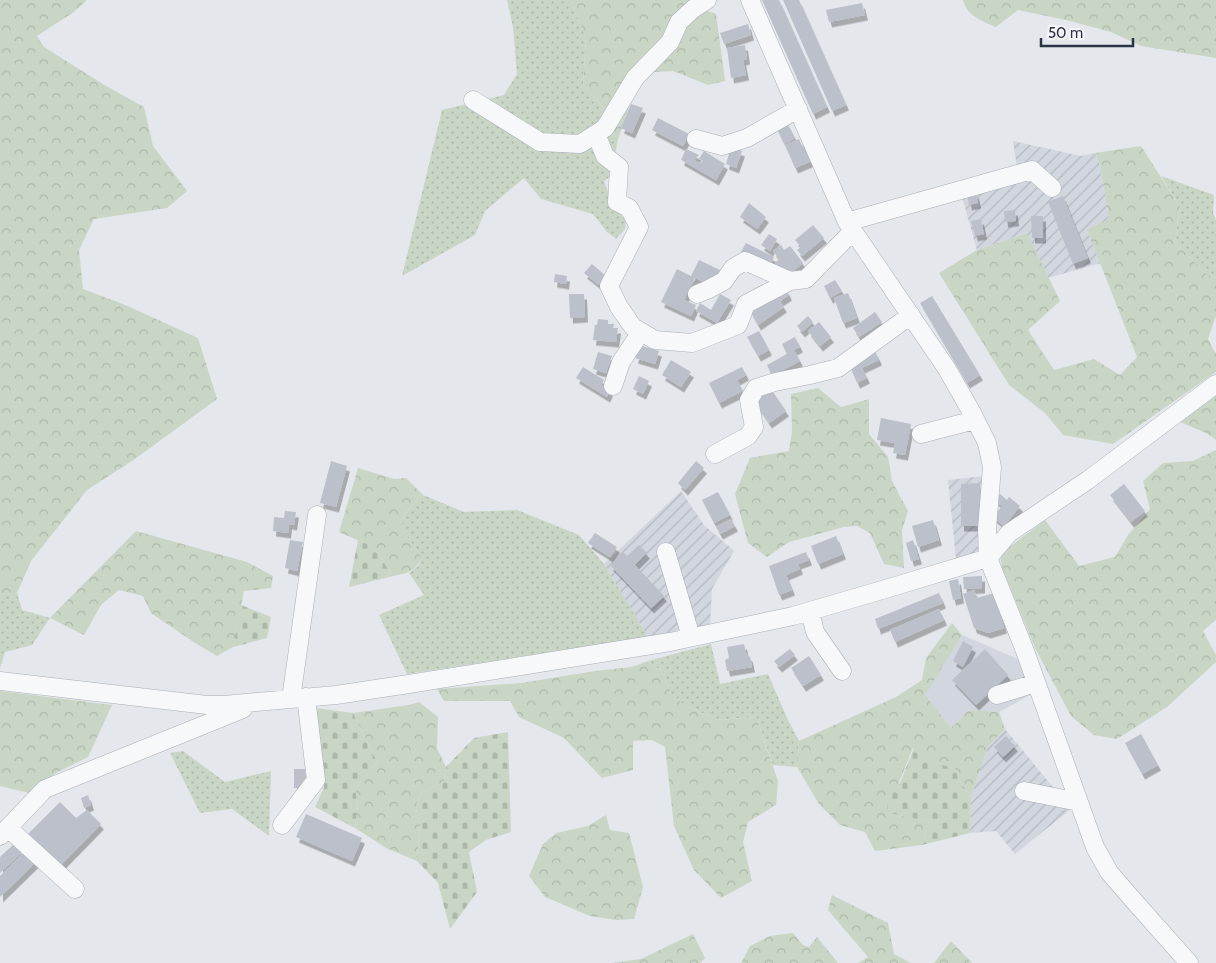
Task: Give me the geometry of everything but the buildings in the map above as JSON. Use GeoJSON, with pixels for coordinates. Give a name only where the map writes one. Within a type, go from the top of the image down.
{"type":"FeatureCollection","features":[{"type":"Feature","properties":{"kind":"street"},"geometry":{"type":"LineString","coordinates":[[473,100],[540,142],[580,144],[605,128],[635,78],[670,42],[679,22],[693,9],[707,0]]}},
{"type":"Feature","properties":{"kind":"street"},"geometry":{"type":"LineString","coordinates":[[750,0],[850,227],[947,369],[987,443],[992,467],[987,529],[988,558],[1025,651],[1095,847],[1109,872],[1189,963]]}},
{"type":"Feature","properties":{"kind":"street"},"geometry":{"type":"LineString","coordinates":[[696,139],[722,146],[747,138],[798,109]]}},
{"type":"Feature","properties":{"kind":"street"},"geometry":{"type":"LineString","coordinates":[[596,134],[605,156],[619,167],[617,202],[629,208],[639,227],[609,286],[619,307],[633,327],[655,340],[692,343],[738,325],[746,304],[790,281],[806,279],[850,227],[1032,170],[1052,188]]}},
{"type":"Feature","properties":{"kind":"street"},"geometry":{"type":"LineString","coordinates":[[697,294],[724,281],[733,268],[745,261],[790,281]]}},
{"type":"Feature","properties":{"kind":"street"},"geometry":{"type":"LineString","coordinates":[[715,454],[748,436],[751,432],[754,427],[749,400],[756,388],[838,368],[911,315]]}},
{"type":"Feature","properties":{"kind":"street"},"geometry":{"type":"LineString","coordinates":[[613,386],[621,362],[641,332]]}},
{"type":"Feature","properties":{"kind":"street"},"geometry":{"type":"LineString","coordinates":[[0,681],[224,705],[336,694],[409,684],[650,645],[793,616],[988,558],[1009,533],[1088,480],[1216,384]]}},
{"type":"Feature","properties":{"kind":"street"},"geometry":{"type":"LineString","coordinates":[[921,434],[976,420]]}},
{"type":"Feature","properties":{"kind":"street"},"geometry":{"type":"LineString","coordinates":[[282,825],[316,780],[298,698],[317,515]]}},
{"type":"Feature","properties":{"kind":"street"},"geometry":{"type":"LineString","coordinates":[[666,552],[691,637]]}},
{"type":"Feature","properties":{"kind":"street"},"geometry":{"type":"LineString","coordinates":[[810,611],[815,632],[842,671]]}},
{"type":"Feature","properties":{"kind":"street"},"geometry":{"type":"LineString","coordinates":[[998,695],[1036,683]]}},
{"type":"Feature","properties":{"kind":"street"},"geometry":{"type":"LineString","coordinates":[[75,889],[4,832],[45,790],[259,702]]}},
{"type":"Feature","properties":{"kind":"street"},"geometry":{"type":"LineString","coordinates":[[1024,791],[1079,802]]}},
{"type":"Feature","properties":{"kind":"shaded area"},"geometry":{"type":"Polygon","coordinates":[[[1013,141],[1081,156],[1095,153],[1100,165],[1109,219],[1087,231],[1101,263],[1048,278],[1026,233],[977,250],[962,197],[1017,167],[1013,141]]]}},
{"type":"Feature","properties":{"kind":"shaded area"},"geometry":{"type":"Polygon","coordinates":[[[984,476],[984,551],[956,559],[948,480],[984,476]]]}},
{"type":"Feature","properties":{"kind":"shaded area"},"geometry":{"type":"Polygon","coordinates":[[[681,491],[704,525],[734,551],[712,589],[710,626],[700,626],[648,637],[604,564],[681,491]]]}},
{"type":"Feature","properties":{"kind":"shaded area"},"geometry":{"type":"Polygon","coordinates":[[[962,635],[1025,662],[1032,694],[999,712],[969,710],[951,728],[924,695],[962,635]]]}},
{"type":"Feature","properties":{"kind":"shaded area"},"geometry":{"type":"Polygon","coordinates":[[[1005,729],[1071,809],[1015,854],[996,831],[970,833],[971,797],[988,746],[1005,729]]]}},
{"type":"Feature","properties":{"kind":"green space"},"geometry":{"type":"Polygon","coordinates":[[[0,0],[87,0],[74,12],[37,36],[44,47],[106,86],[144,107],[153,146],[187,191],[167,208],[94,219],[79,250],[83,289],[123,304],[198,338],[217,399],[135,459],[87,490],[31,561],[17,593],[0,594],[0,0]]]}},
{"type":"Feature","properties":{"kind":"green space"},"geometry":{"type":"Polygon","coordinates":[[[507,0],[579,0],[571,2],[586,38],[583,85],[603,107],[600,122],[618,139],[611,176],[604,181],[614,208],[626,220],[625,229],[616,239],[607,232],[593,214],[541,199],[524,178],[485,211],[475,235],[402,276],[442,110],[504,95],[517,74],[513,27],[507,0]]]}},
{"type":"Feature","properties":{"kind":"green space"},"geometry":{"type":"Polygon","coordinates":[[[579,0],[705,0],[705,10],[716,14],[725,81],[708,85],[673,71],[654,72],[634,93],[618,139],[600,121],[603,107],[583,85],[586,38],[571,2],[579,0]]]}},
{"type":"Feature","properties":{"kind":"green space"},"geometry":{"type":"Polygon","coordinates":[[[963,0],[1216,0],[1216,58],[1141,46],[1111,32],[1018,10],[996,27],[972,14],[965,6],[963,0]]]}},
{"type":"Feature","properties":{"kind":"green space"},"geometry":{"type":"Polygon","coordinates":[[[1141,146],[1180,207],[1175,242],[1206,274],[1216,278],[1216,316],[1208,339],[1216,354],[1216,372],[1113,444],[1063,435],[1045,413],[1009,385],[939,273],[977,250],[1027,233],[1060,301],[1028,330],[1054,370],[1094,359],[1120,375],[1137,357],[1087,230],[1109,219],[1100,165],[1095,153],[1141,146]]]}},
{"type":"Feature","properties":{"kind":"green space"},"geometry":{"type":"Polygon","coordinates":[[[1161,176],[1214,195],[1216,278],[1206,274],[1175,242],[1180,207],[1161,176]]]}},
{"type":"Feature","properties":{"kind":"green space"},"geometry":{"type":"Polygon","coordinates":[[[818,388],[841,407],[869,399],[869,434],[888,457],[892,481],[908,511],[902,530],[904,568],[884,564],[870,533],[857,526],[844,527],[789,542],[767,557],[748,543],[735,494],[750,458],[789,451],[792,431],[791,394],[818,388]]]}},
{"type":"Feature","properties":{"kind":"green space"},"geometry":{"type":"Polygon","coordinates":[[[1216,393],[1216,440],[1206,433],[1178,421],[1216,393]]]}},
{"type":"Feature","properties":{"kind":"green space"},"geometry":{"type":"Polygon","coordinates":[[[1216,450],[1216,620],[1203,631],[1216,655],[1216,662],[1167,707],[1117,739],[1094,735],[1071,716],[1035,648],[1002,568],[1000,554],[1045,520],[1079,566],[1115,557],[1128,535],[1150,509],[1143,481],[1163,463],[1193,461],[1216,450]]]}},
{"type":"Feature","properties":{"kind":"green space"},"geometry":{"type":"Polygon","coordinates":[[[358,468],[394,479],[406,478],[423,495],[404,514],[402,529],[422,558],[410,571],[393,576],[373,547],[339,532],[358,468]]]}},
{"type":"Feature","properties":{"kind":"green space"},"geometry":{"type":"Polygon","coordinates":[[[423,495],[464,512],[517,510],[579,535],[604,564],[648,637],[407,674],[379,615],[424,595],[409,573],[418,566],[422,558],[402,529],[404,514],[423,495]]]}},
{"type":"Feature","properties":{"kind":"green space"},"geometry":{"type":"Polygon","coordinates":[[[136,531],[247,562],[273,576],[271,588],[244,591],[233,647],[217,656],[151,613],[143,596],[119,590],[101,605],[84,635],[50,618],[136,531]]]}},
{"type":"Feature","properties":{"kind":"green space"},"geometry":{"type":"Polygon","coordinates":[[[358,540],[373,547],[393,576],[349,587],[358,540]]]}},
{"type":"Feature","properties":{"kind":"green space"},"geometry":{"type":"Polygon","coordinates":[[[17,593],[22,610],[50,618],[32,645],[5,652],[0,668],[0,594],[17,593]]]}},
{"type":"Feature","properties":{"kind":"green space"},"geometry":{"type":"Polygon","coordinates":[[[241,605],[271,617],[267,638],[233,647],[241,605]]]}},
{"type":"Feature","properties":{"kind":"green space"},"geometry":{"type":"Polygon","coordinates":[[[952,623],[962,635],[925,695],[951,728],[969,710],[999,712],[1005,729],[988,746],[971,797],[960,782],[955,769],[937,763],[913,748],[887,812],[929,822],[922,845],[875,851],[865,832],[840,825],[819,804],[797,767],[799,741],[896,697],[922,680],[926,658],[952,623]]]}},
{"type":"Feature","properties":{"kind":"green space"},"geometry":{"type":"Polygon","coordinates":[[[711,644],[720,684],[768,674],[799,741],[797,767],[773,765],[756,717],[718,720],[684,705],[671,693],[663,672],[648,661],[711,644]]]}},
{"type":"Feature","properties":{"kind":"green space"},"geometry":{"type":"Polygon","coordinates":[[[648,661],[663,672],[671,693],[684,705],[718,720],[756,717],[778,781],[776,805],[748,822],[743,842],[752,881],[721,898],[694,870],[674,826],[665,747],[652,740],[633,741],[633,770],[602,778],[564,738],[519,717],[510,701],[444,701],[437,689],[521,683],[632,667],[648,661]]]}},
{"type":"Feature","properties":{"kind":"green space"},"geometry":{"type":"Polygon","coordinates":[[[0,691],[112,705],[88,757],[56,773],[29,793],[0,786],[0,691]]]}},
{"type":"Feature","properties":{"kind":"green space"},"geometry":{"type":"Polygon","coordinates":[[[419,702],[438,717],[437,748],[446,767],[444,782],[421,793],[416,808],[420,824],[417,861],[386,848],[355,828],[358,805],[355,789],[377,762],[353,713],[419,702]]]}},
{"type":"Feature","properties":{"kind":"green space"},"geometry":{"type":"Polygon","coordinates":[[[316,708],[353,713],[377,762],[355,789],[358,805],[355,828],[315,807],[324,787],[316,708]]]}},
{"type":"Feature","properties":{"kind":"green space"},"geometry":{"type":"Polygon","coordinates":[[[508,732],[511,832],[486,840],[469,852],[477,892],[450,929],[438,883],[417,861],[420,824],[416,808],[421,793],[444,782],[446,767],[474,738],[508,732]]]}},
{"type":"Feature","properties":{"kind":"green space"},"geometry":{"type":"Polygon","coordinates":[[[914,748],[937,763],[955,769],[960,782],[971,797],[970,833],[922,845],[929,822],[886,812],[891,786],[900,783],[914,748]]]}},
{"type":"Feature","properties":{"kind":"green space"},"geometry":{"type":"Polygon","coordinates":[[[183,751],[225,782],[271,771],[269,836],[232,809],[200,813],[170,753],[183,751]]]}},
{"type":"Feature","properties":{"kind":"green space"},"geometry":{"type":"Polygon","coordinates":[[[606,815],[610,830],[629,833],[643,887],[634,919],[616,920],[590,916],[545,897],[529,876],[543,844],[556,833],[588,826],[606,815]]]}},
{"type":"Feature","properties":{"kind":"green space"},"geometry":{"type":"Polygon","coordinates":[[[832,895],[888,923],[894,954],[911,963],[858,963],[868,957],[828,910],[832,895]]]}},
{"type":"Feature","properties":{"kind":"green space"},"geometry":{"type":"Polygon","coordinates":[[[793,933],[803,945],[809,947],[817,937],[838,963],[741,963],[750,946],[770,936],[793,933]]]}},
{"type":"Feature","properties":{"kind":"green space"},"geometry":{"type":"Polygon","coordinates":[[[693,934],[705,958],[700,963],[612,963],[641,959],[693,934]]]}},
{"type":"Feature","properties":{"kind":"green space"},"geometry":{"type":"Polygon","coordinates":[[[951,941],[972,963],[934,963],[951,941]]]}}]}
